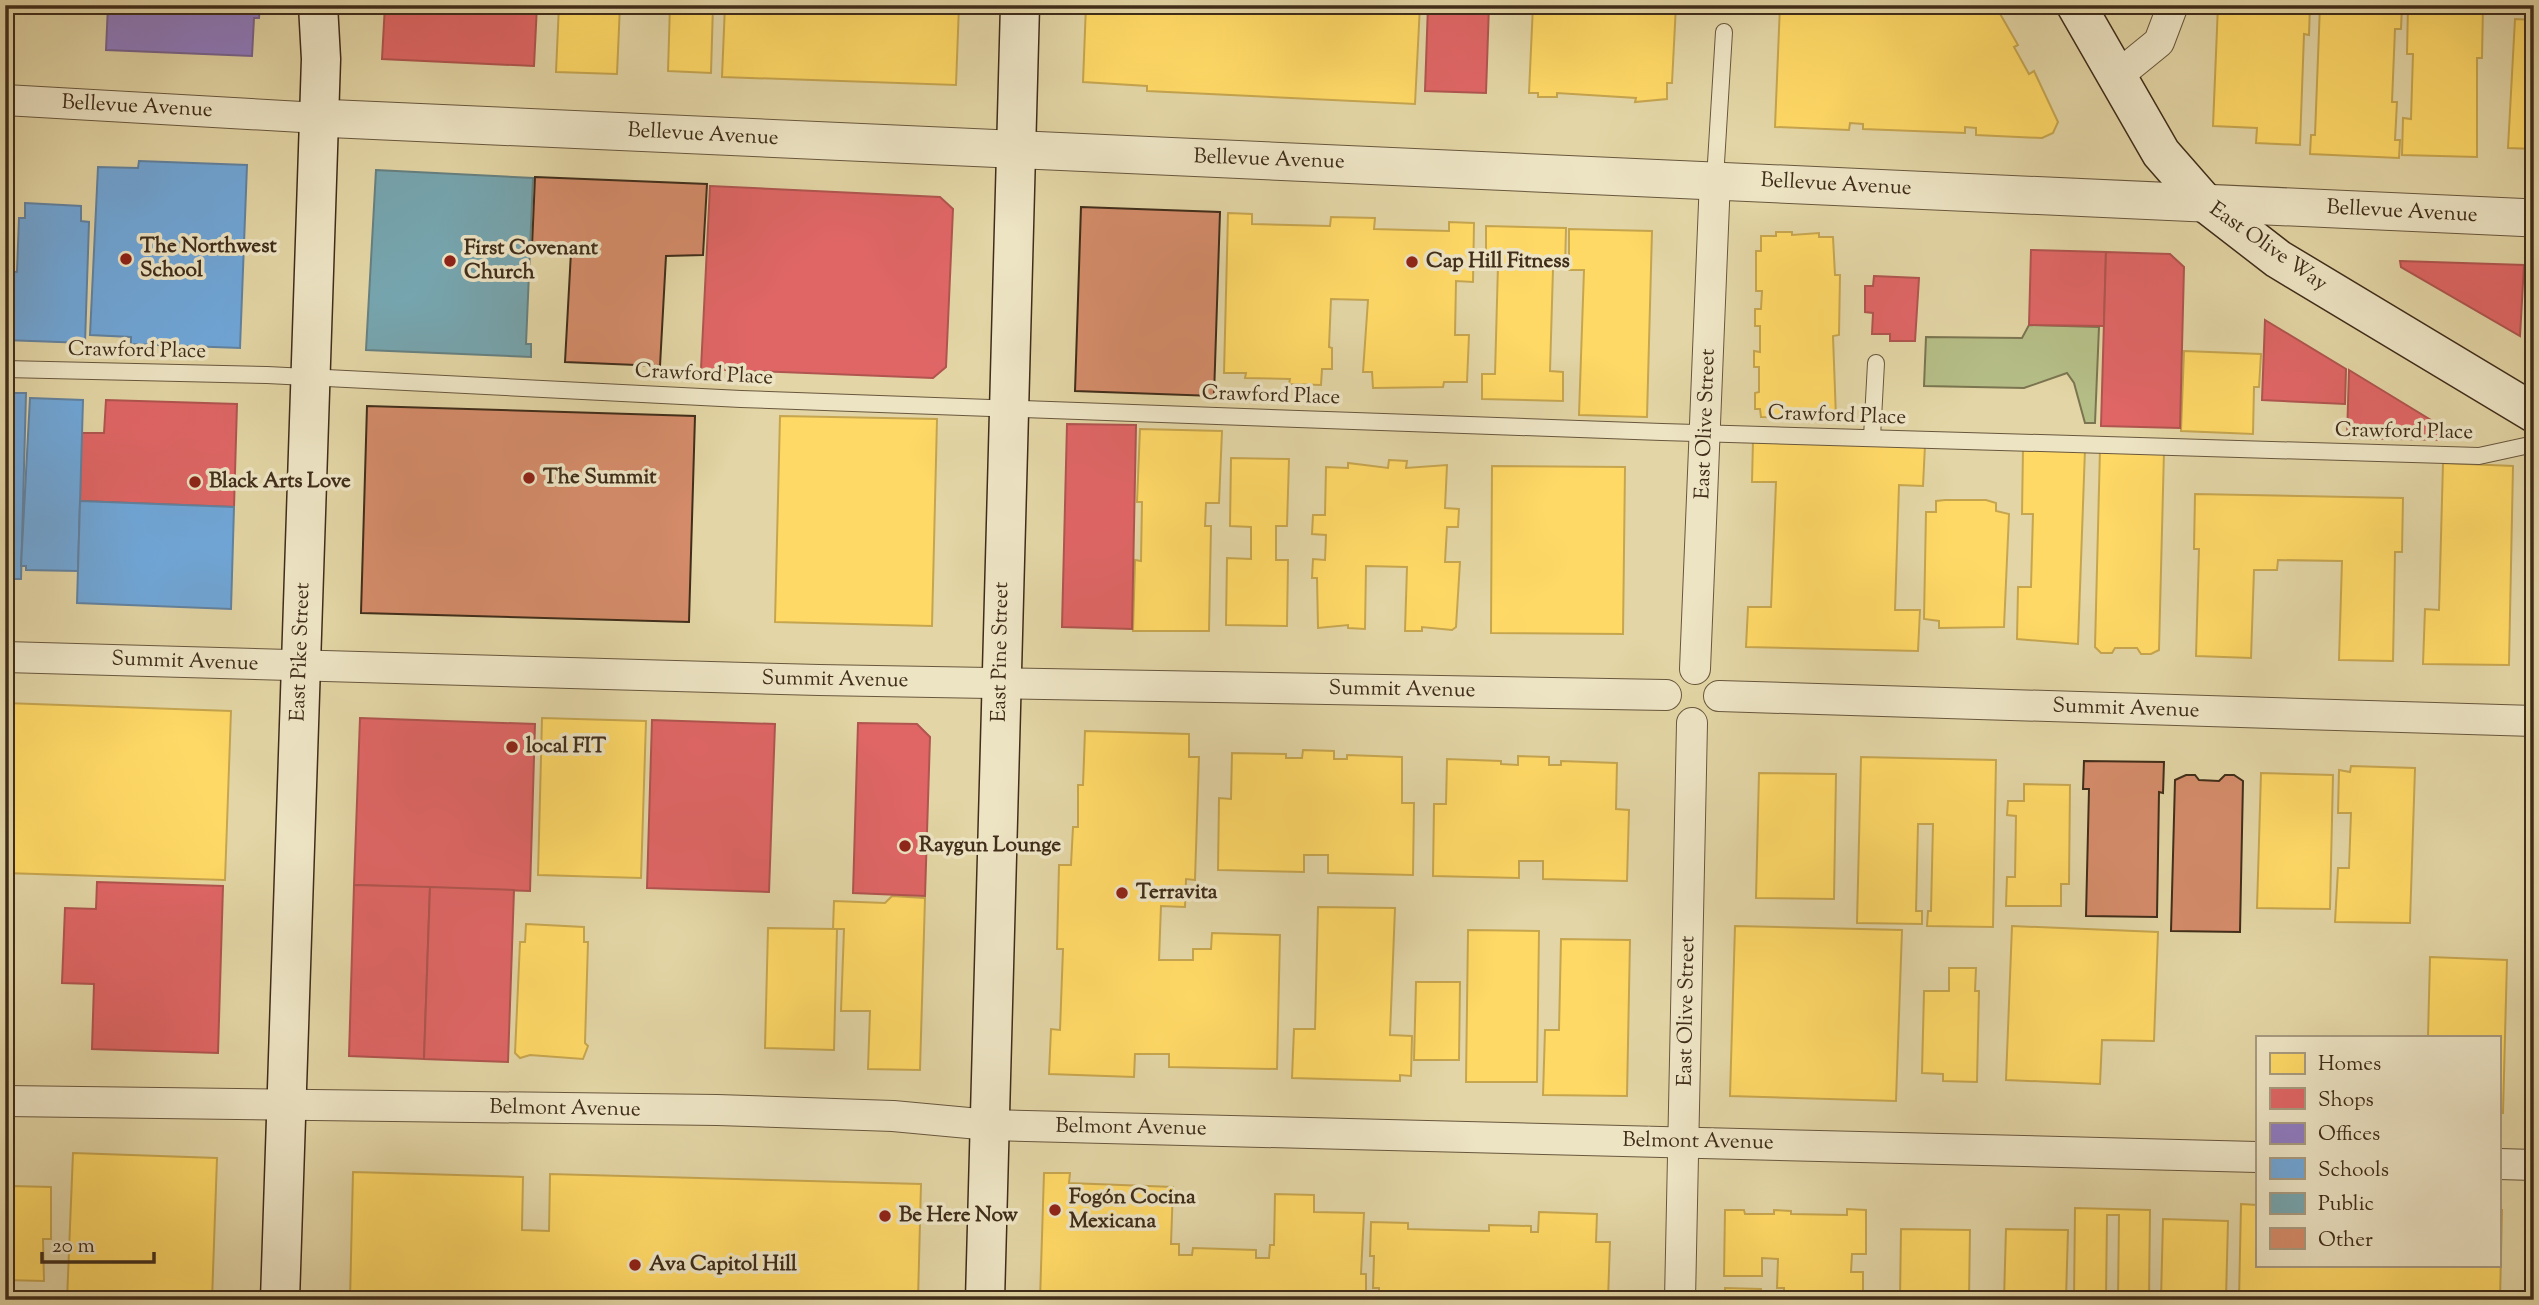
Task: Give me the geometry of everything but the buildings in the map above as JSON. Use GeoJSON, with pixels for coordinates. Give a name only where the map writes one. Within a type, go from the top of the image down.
{"type":"FeatureCollection","features":[{"type":"Feature","properties":{"kind":"main road","name":"East Pike Street"},"geometry":{"type":"LineString","coordinates":[[280,1300],[321,59],[318,5]]}},
{"type":"Feature","properties":{"kind":"main road","name":"East Pine Street"},"geometry":{"type":"LineString","coordinates":[[985,1300],[1020,5]]}},
{"type":"Feature","properties":{"kind":"main road","name":"East Olive Way"},"geometry":{"type":"LineString","coordinates":[[2076,5],[2161,153],[2203,201],[2278,259],[2534,413]]}},
{"type":"Feature","properties":{"kind":"street"},"geometry":{"type":"LineString","coordinates":[[2116,76],[2159,42],[2173,5]]}},
{"type":"Feature","properties":{"kind":"street","name":"Bellevue Avenue"},"geometry":{"type":"LineString","coordinates":[[5,100],[319,118],[2534,218]]}},
{"type":"Feature","properties":{"kind":"street","name":"East Olive Street"},"geometry":{"type":"LineString","coordinates":[[1695,669],[1715,179]]}},
{"type":"Feature","properties":{"kind":"street","name":"Summit Avenue"},"geometry":{"type":"LineString","coordinates":[[5,657],[819,680],[1666,695]]}},
{"type":"Feature","properties":{"kind":"street"},"geometry":{"type":"LineString","coordinates":[[1695,669],[1712,677],[1717,684],[1719,696],[1712,715],[1692,723],[1673,715],[1666,695],[1671,680],[1677,673],[1695,669]]}},
{"type":"Feature","properties":{"kind":"street","name":"Summit Avenue"},"geometry":{"type":"LineString","coordinates":[[1719,696],[2534,721]]}},
{"type":"Feature","properties":{"kind":"street","name":"East Olive Street"},"geometry":{"type":"LineString","coordinates":[[1680,1300],[1686,1142],[1692,723]]}},
{"type":"Feature","properties":{"kind":"street","name":"Belmont Avenue"},"geometry":{"type":"LineString","coordinates":[[5,1101],[731,1111],[893,1116],[990,1125],[2256,1157]]}},
{"type":"Feature","properties":{"kind":"street"},"geometry":{"type":"LineString","coordinates":[[2500,1164],[2534,1165]]}},
{"type":"Feature","properties":{"kind":"lane"},"geometry":{"type":"LineString","coordinates":[[1715,179],[1724,32]]}},
{"type":"Feature","properties":{"kind":"lane"},"geometry":{"type":"LineString","coordinates":[[1872,437],[1875,363]]}},
{"type":"Feature","properties":{"kind":"lane","name":"Crawford Place"},"geometry":{"type":"LineString","coordinates":[[5,369],[311,377],[741,399],[2479,456],[2534,444]]}},
{"type":"Feature","properties":{"kind":"green space"},"geometry":{"type":"Polygon","coordinates":[[[2029,325],[2099,327],[2095,423],[2085,423],[2074,383],[2067,373],[2024,388],[1924,386],[1926,337],[2022,338],[2029,325]]]}},
{"type":"Feature","properties":{"kind":"place","name":"The Northwest School"},"geometry":{"type":"Point","coordinates":[126,259]}},
{"type":"Feature","properties":{"kind":"place","name":"First Covenant Church"},"geometry":{"type":"Point","coordinates":[450,261]}},
{"type":"Feature","properties":{"kind":"place","name":"Cap Hill Fitness"},"geometry":{"type":"Point","coordinates":[1412,262]}},
{"type":"Feature","properties":{"kind":"place","name":"The Summit"},"geometry":{"type":"Point","coordinates":[529,478]}},
{"type":"Feature","properties":{"kind":"place","name":"Black Arts Love"},"geometry":{"type":"Point","coordinates":[195,482]}},
{"type":"Feature","properties":{"kind":"place","name":"local FIT"},"geometry":{"type":"Point","coordinates":[512,747]}},
{"type":"Feature","properties":{"kind":"place","name":"Raygun Lounge"},"geometry":{"type":"Point","coordinates":[905,846]}},
{"type":"Feature","properties":{"kind":"place","name":"Terravita"},"geometry":{"type":"Point","coordinates":[1122,893]}},
{"type":"Feature","properties":{"kind":"place","name":"Fogón Cocina Mexicana"},"geometry":{"type":"Point","coordinates":[1055,1210]}},
{"type":"Feature","properties":{"kind":"place","name":"Be Here Now"},"geometry":{"type":"Point","coordinates":[885,1216]}},
{"type":"Feature","properties":{"kind":"place","name":"Ava Capitol Hill"},"geometry":{"type":"Point","coordinates":[635,1265]}}]}
